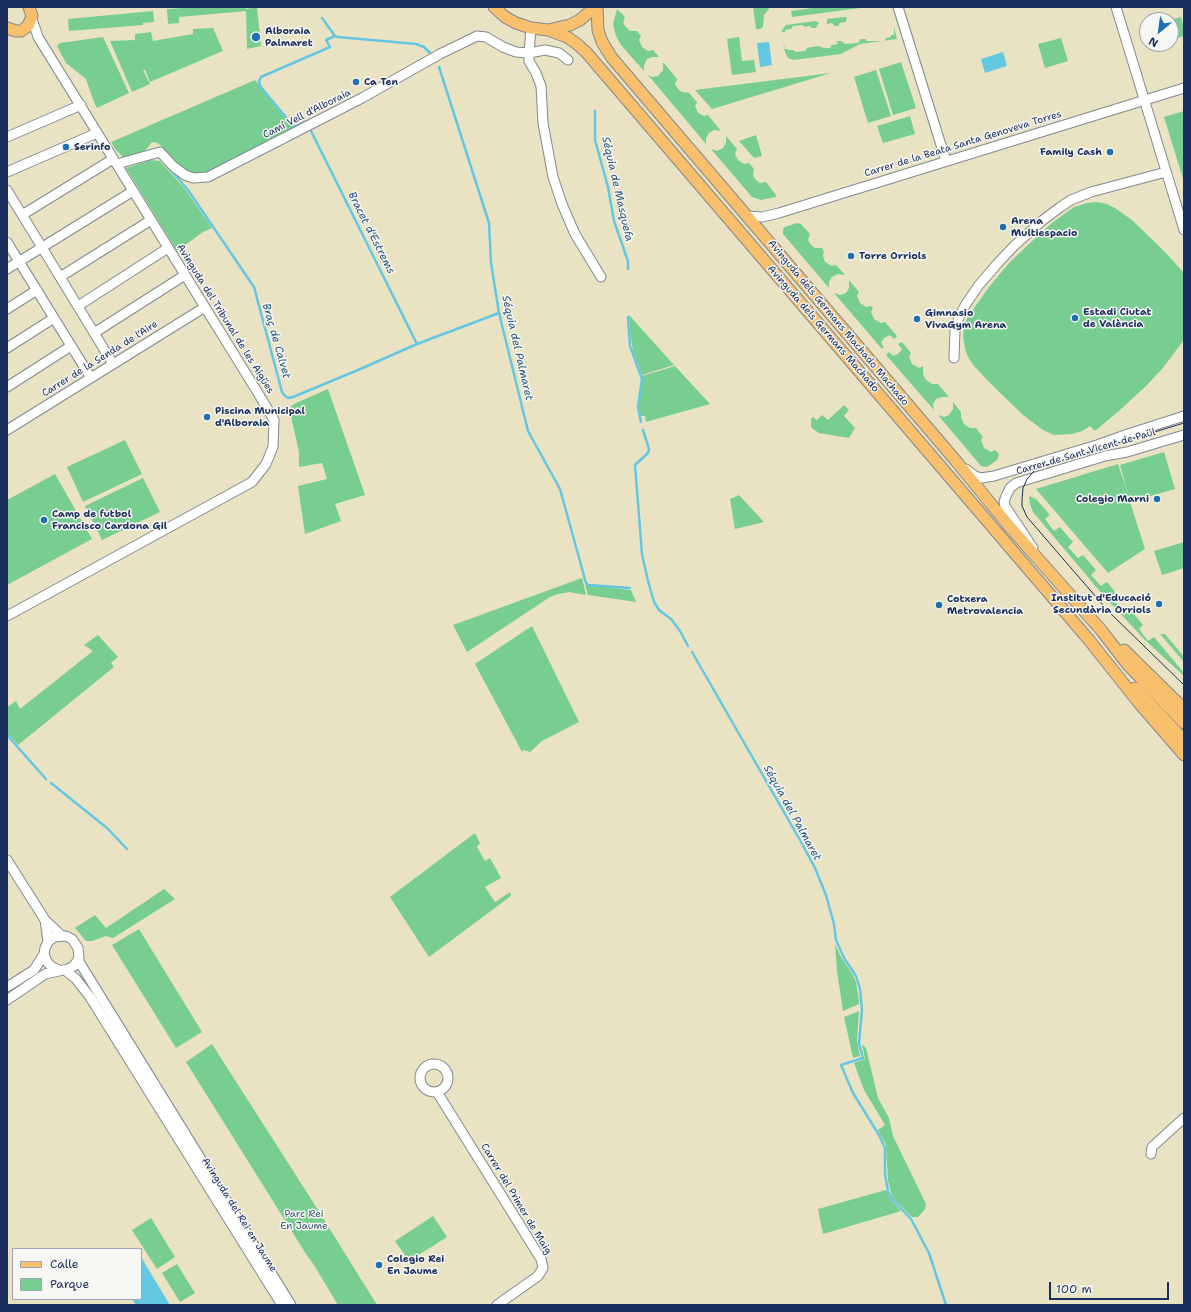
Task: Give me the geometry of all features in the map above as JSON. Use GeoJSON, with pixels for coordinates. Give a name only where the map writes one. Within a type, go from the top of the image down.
{"type":"FeatureCollection","features":[{"type":"Feature","properties":{"kind":"main road"},"geometry":{"type":"LineString","coordinates":[[494,7],[511,20],[531,28],[548,30],[570,25],[580,20],[596,7]]}},
{"type":"Feature","properties":{"kind":"main road","name":"Avinguda dels Germans Machado Machado"},"geometry":{"type":"LineString","coordinates":[[596,7],[598,30],[602,42],[609,53],[1010,526],[1101,630]]}},
{"type":"Feature","properties":{"kind":"main road"},"geometry":{"type":"LineString","coordinates":[[7,28],[21,31],[28,26],[33,12]]}},
{"type":"Feature","properties":{"kind":"main road","name":"Avinguda dels Germans Machado"},"geometry":{"type":"LineString","coordinates":[[548,30],[567,37],[586,52],[1089,640],[1139,703],[1184,755]]}},
{"type":"Feature","properties":{"kind":"main road"},"geometry":{"type":"LineString","coordinates":[[1101,630],[1138,662],[1184,709]]}},
{"type":"Feature","properties":{"kind":"main road"},"geometry":{"type":"LineString","coordinates":[[1101,630],[1128,664],[1184,723]]}},
{"type":"Feature","properties":{"kind":"main road","name":"Avinguda dels Germans Machado"},"geometry":{"type":"LineString","coordinates":[[1089,640],[1184,740]]}},
{"type":"Feature","properties":{"kind":"street"},"geometry":{"type":"LineString","coordinates":[[898,7],[946,161]]}},
{"type":"Feature","properties":{"kind":"street"},"geometry":{"type":"LineString","coordinates":[[1116,7],[1184,230]]}},
{"type":"Feature","properties":{"kind":"street","name":"Avinguda del Tribunal de les Aigües"},"geometry":{"type":"LineString","coordinates":[[7,616],[252,482],[266,464],[273,448],[274,420],[38,37],[33,12]]}},
{"type":"Feature","properties":{"kind":"street"},"geometry":{"type":"LineString","coordinates":[[531,28],[529,61],[541,86],[546,145],[558,195],[575,234],[601,277]]}},
{"type":"Feature","properties":{"kind":"street"},"geometry":{"type":"LineString","coordinates":[[21,31],[38,37]]}},
{"type":"Feature","properties":{"kind":"street","name":"Camí Vell d'Alboraia"},"geometry":{"type":"LineString","coordinates":[[115,162],[160,152],[174,167],[185,175],[192,178],[208,177],[362,98],[440,54],[477,36],[486,37],[503,47],[516,52],[529,53]]}},
{"type":"Feature","properties":{"kind":"street"},"geometry":{"type":"LineString","coordinates":[[529,53],[545,50],[559,53],[568,60]]}},
{"type":"Feature","properties":{"kind":"street","name":"Carrer de la Beata Santa Genoveva Torres"},"geometry":{"type":"LineString","coordinates":[[747,216],[762,217],[779,213],[1184,88]]}},
{"type":"Feature","properties":{"kind":"street"},"geometry":{"type":"LineString","coordinates":[[7,137],[81,105]]}},
{"type":"Feature","properties":{"kind":"street"},"geometry":{"type":"LineString","coordinates":[[7,172],[97,133]]}},
{"type":"Feature","properties":{"kind":"street"},"geometry":{"type":"LineString","coordinates":[[22,214],[115,162]]}},
{"type":"Feature","properties":{"kind":"street"},"geometry":{"type":"LineString","coordinates":[[954,358],[955,330],[959,317],[966,304],[979,285],[997,264],[1014,246],[1043,220],[1071,200],[1091,192],[1166,172]]}},
{"type":"Feature","properties":{"kind":"street"},"geometry":{"type":"LineString","coordinates":[[7,190],[113,364]]}},
{"type":"Feature","properties":{"kind":"street"},"geometry":{"type":"LineString","coordinates":[[7,269],[133,191]]}},
{"type":"Feature","properties":{"kind":"street"},"geometry":{"type":"LineString","coordinates":[[60,277],[151,220]]}},
{"type":"Feature","properties":{"kind":"street"},"geometry":{"type":"LineString","coordinates":[[7,242],[91,378]]}},
{"type":"Feature","properties":{"kind":"street"},"geometry":{"type":"LineString","coordinates":[[78,306],[168,248]]}},
{"type":"Feature","properties":{"kind":"street"},"geometry":{"type":"LineString","coordinates":[[94,333],[185,275]]}},
{"type":"Feature","properties":{"kind":"street"},"geometry":{"type":"LineString","coordinates":[[7,309],[37,290]]}},
{"type":"Feature","properties":{"kind":"street","name":"Carrer de la Senda de l'Aire"},"geometry":{"type":"LineString","coordinates":[[7,430],[205,307]]}},
{"type":"Feature","properties":{"kind":"street"},"geometry":{"type":"LineString","coordinates":[[7,348],[54,318]]}},
{"type":"Feature","properties":{"kind":"street"},"geometry":{"type":"LineString","coordinates":[[7,387],[71,346]]}},
{"type":"Feature","properties":{"kind":"street","name":"Carrer de Sant Vicent de Paül"},"geometry":{"type":"LineString","coordinates":[[956,461],[975,476],[986,478],[1098,445],[1184,416]]}},
{"type":"Feature","properties":{"kind":"street","name":"Carrer de Sant Vicent de Paül"},"geometry":{"type":"LineString","coordinates":[[1043,562],[1005,506],[1004,502],[1010,488],[1020,481],[1184,435]]}},
{"type":"Feature","properties":{"kind":"street"},"geometry":{"type":"LineString","coordinates":[[7,860],[45,920],[62,936]]}},
{"type":"Feature","properties":{"kind":"street"},"geometry":{"type":"LineString","coordinates":[[45,920],[48,942]]}},
{"type":"Feature","properties":{"kind":"street"},"geometry":{"type":"LineString","coordinates":[[7,987],[34,970],[44,954],[48,942],[54,937],[69,937],[77,945],[79,952],[78,960],[71,968],[45,974],[7,1000]]}},
{"type":"Feature","properties":{"kind":"street"},"geometry":{"type":"LineString","coordinates":[[44,954],[49,965],[62,970]]}},
{"type":"Feature","properties":{"kind":"street","name":"Avinguda del Rei en Jaume"},"geometry":{"type":"LineString","coordinates":[[78,960],[82,969],[291,1305]]}},
{"type":"Feature","properties":{"kind":"street","name":"Avinguda del Rei en Jaume"},"geometry":{"type":"LineString","coordinates":[[62,970],[76,979],[90,997],[282,1305]]}},
{"type":"Feature","properties":{"kind":"street","name":"Carrer del Primer de Maig"},"geometry":{"type":"LineString","coordinates":[[437,1092],[542,1260],[542,1268],[538,1276],[497,1305]]}},
{"type":"Feature","properties":{"kind":"street"},"geometry":{"type":"LineString","coordinates":[[1151,1154],[1152,1147],[1184,1118]]}},
{"type":"Feature","properties":{"kind":"green space"},"geometry":{"type":"Polygon","coordinates":[[[245,7],[246,9],[257,7],[261,46],[247,49],[246,11],[179,17],[179,23],[168,24],[167,9],[245,7]]]}},
{"type":"Feature","properties":{"kind":"green space"},"geometry":{"type":"Polygon","coordinates":[[[753,7],[768,7],[769,9],[764,15],[763,27],[760,29],[756,29],[753,7]]]}},
{"type":"Feature","properties":{"kind":"green space"},"geometry":{"type":"Polygon","coordinates":[[[820,7],[868,7],[792,17],[791,11],[820,7]]]}},
{"type":"Feature","properties":{"kind":"green space"},"geometry":{"type":"Polygon","coordinates":[[[617,9],[625,17],[623,23],[626,27],[630,31],[637,31],[641,36],[639,40],[642,47],[648,51],[653,50],[659,57],[647,59],[644,65],[644,71],[621,45],[616,36],[613,24],[617,9]]]}},
{"type":"Feature","properties":{"kind":"green space"},"geometry":{"type":"Polygon","coordinates":[[[153,11],[154,22],[143,23],[143,25],[69,31],[68,19],[153,11]]]}},
{"type":"Feature","properties":{"kind":"green space"},"geometry":{"type":"Polygon","coordinates":[[[846,17],[847,20],[839,23],[839,26],[835,26],[832,23],[827,24],[827,19],[846,17]]]}},
{"type":"Feature","properties":{"kind":"green space"},"geometry":{"type":"Polygon","coordinates":[[[1181,17],[1184,28],[1184,36],[1179,38],[1179,18],[1181,17]]]}},
{"type":"Feature","properties":{"kind":"green space"},"geometry":{"type":"Polygon","coordinates":[[[816,21],[820,24],[818,24],[816,28],[811,28],[810,26],[805,27],[802,25],[793,26],[791,29],[782,32],[786,25],[816,21]]]}},
{"type":"Feature","properties":{"kind":"green space"},"geometry":{"type":"Polygon","coordinates":[[[894,27],[897,39],[884,41],[886,38],[891,37],[891,35],[894,35],[894,27]]]}},
{"type":"Feature","properties":{"kind":"green space"},"geometry":{"type":"Polygon","coordinates":[[[213,28],[223,51],[150,82],[145,70],[143,70],[150,84],[132,92],[110,41],[135,40],[135,34],[151,32],[153,41],[193,34],[193,29],[213,28]]]}},
{"type":"Feature","properties":{"kind":"green space"},"geometry":{"type":"Polygon","coordinates":[[[103,37],[129,93],[97,108],[86,79],[66,63],[57,46],[60,43],[103,37]]]}},
{"type":"Feature","properties":{"kind":"green space"},"geometry":{"type":"Polygon","coordinates":[[[739,37],[742,61],[754,60],[756,72],[732,75],[727,39],[739,37]]]}},
{"type":"Feature","properties":{"kind":"green space"},"geometry":{"type":"Polygon","coordinates":[[[1061,38],[1068,61],[1045,68],[1038,44],[1061,38]]]}},
{"type":"Feature","properties":{"kind":"green space"},"geometry":{"type":"Polygon","coordinates":[[[861,39],[866,39],[866,41],[882,41],[860,44],[841,54],[793,60],[788,58],[785,52],[783,41],[785,49],[796,52],[805,51],[807,48],[818,46],[830,48],[832,45],[838,44],[837,41],[841,41],[845,44],[858,43],[861,39]]]}},
{"type":"Feature","properties":{"kind":"green space"},"geometry":{"type":"Polygon","coordinates":[[[901,62],[916,108],[893,115],[879,69],[901,62]]]}},
{"type":"Feature","properties":{"kind":"green space"},"geometry":{"type":"Polygon","coordinates":[[[663,63],[677,79],[675,84],[678,89],[682,92],[689,93],[697,102],[695,106],[698,113],[704,116],[708,115],[721,131],[714,130],[709,133],[706,138],[706,144],[648,75],[652,77],[658,76],[663,70],[663,63]]]}},
{"type":"Feature","properties":{"kind":"green space"},"geometry":{"type":"Polygon","coordinates":[[[876,70],[891,116],[868,123],[854,77],[876,70]]]}},
{"type":"Feature","properties":{"kind":"green space"},"geometry":{"type":"Polygon","coordinates":[[[831,73],[712,109],[695,90],[831,73]]]}},
{"type":"Feature","properties":{"kind":"green space"},"geometry":{"type":"Polygon","coordinates":[[[255,80],[293,128],[211,172],[195,175],[183,169],[158,143],[152,142],[145,151],[124,158],[111,142],[255,80]]]}},
{"type":"Feature","properties":{"kind":"green space"},"geometry":{"type":"Polygon","coordinates":[[[1184,111],[1184,182],[1164,117],[1184,111]]]}},
{"type":"Feature","properties":{"kind":"green space"},"geometry":{"type":"Polygon","coordinates":[[[910,116],[915,134],[883,143],[877,126],[910,116]]]}},
{"type":"Feature","properties":{"kind":"green space"},"geometry":{"type":"Polygon","coordinates":[[[756,135],[762,156],[754,158],[739,141],[756,135]]]}},
{"type":"Feature","properties":{"kind":"green space"},"geometry":{"type":"Polygon","coordinates":[[[726,136],[737,149],[735,154],[738,160],[744,164],[749,163],[754,169],[753,176],[756,180],[760,183],[766,182],[776,197],[761,200],[752,197],[711,149],[717,151],[723,148],[726,143],[726,136]]]}},
{"type":"Feature","properties":{"kind":"green space"},"geometry":{"type":"Polygon","coordinates":[[[151,160],[160,161],[185,189],[212,228],[203,232],[177,251],[126,168],[151,160]]]}},
{"type":"Feature","properties":{"kind":"green space","name":"Estadi Ciutat de València"},"geometry":{"type":"Polygon","coordinates":[[[1096,202],[1107,204],[1115,208],[1132,220],[1184,273],[1184,340],[1162,369],[1146,386],[1095,431],[1090,426],[1082,431],[1072,434],[1054,435],[1043,430],[1023,415],[974,366],[968,357],[965,348],[963,337],[964,328],[967,318],[989,287],[1009,263],[1053,222],[1074,207],[1096,202]]]}},
{"type":"Feature","properties":{"kind":"green space"},"geometry":{"type":"Polygon","coordinates":[[[797,223],[801,224],[810,234],[808,240],[810,244],[815,248],[822,248],[824,251],[823,256],[825,262],[832,266],[836,265],[845,275],[838,274],[832,277],[829,282],[829,288],[783,234],[783,229],[785,227],[797,223]]]}},
{"type":"Feature","properties":{"kind":"green space"},"geometry":{"type":"Polygon","coordinates":[[[849,281],[859,292],[857,296],[860,303],[866,307],[871,306],[873,308],[871,312],[874,319],[881,323],[885,322],[897,336],[894,339],[890,335],[884,338],[881,343],[884,347],[882,349],[834,293],[840,295],[846,293],[849,288],[849,281]]]}},
{"type":"Feature","properties":{"kind":"green space"},"geometry":{"type":"Polygon","coordinates":[[[629,315],[674,365],[642,375],[633,351],[629,315]]]}},
{"type":"Feature","properties":{"kind":"green space"},"geometry":{"type":"Polygon","coordinates":[[[902,342],[911,353],[909,357],[912,364],[919,368],[923,366],[923,374],[926,380],[932,384],[938,384],[949,397],[936,399],[933,404],[934,410],[886,355],[889,352],[893,356],[898,354],[902,349],[898,344],[902,342]]]}},
{"type":"Feature","properties":{"kind":"green space"},"geometry":{"type":"Polygon","coordinates":[[[675,366],[710,404],[646,422],[645,416],[641,416],[639,407],[642,376],[675,366]]]}},
{"type":"Feature","properties":{"kind":"green space"},"geometry":{"type":"Polygon","coordinates":[[[328,389],[365,495],[335,504],[341,521],[305,534],[298,486],[327,479],[322,463],[299,467],[299,452],[290,412],[291,406],[328,389]]]}},
{"type":"Feature","properties":{"kind":"green space"},"geometry":{"type":"Polygon","coordinates":[[[953,402],[961,412],[961,417],[964,424],[970,428],[976,428],[983,437],[981,440],[984,448],[991,452],[995,450],[998,453],[999,455],[997,460],[987,467],[981,466],[938,415],[944,417],[949,415],[953,409],[953,402]]]}},
{"type":"Feature","properties":{"kind":"green space"},"geometry":{"type":"Polygon","coordinates":[[[844,405],[849,410],[844,416],[855,428],[849,438],[819,433],[813,429],[811,426],[811,419],[816,413],[813,417],[817,420],[822,415],[828,420],[844,405]]]}},
{"type":"Feature","properties":{"kind":"green space"},"geometry":{"type":"Polygon","coordinates":[[[125,440],[142,474],[83,502],[67,467],[125,440]]]}},
{"type":"Feature","properties":{"kind":"green space"},"geometry":{"type":"Polygon","coordinates":[[[1164,452],[1175,489],[1130,502],[1145,549],[1108,573],[1036,489],[1118,464],[1128,493],[1120,465],[1164,452]]]}},
{"type":"Feature","properties":{"kind":"green space","name":"Camp de futbol Francisco Cardona Gil"},"geometry":{"type":"Polygon","coordinates":[[[55,474],[92,539],[7,585],[7,500],[55,474]]]}},
{"type":"Feature","properties":{"kind":"green space"},"geometry":{"type":"Polygon","coordinates":[[[143,478],[160,512],[102,540],[85,506],[143,478]]]}},
{"type":"Feature","properties":{"kind":"green space"},"geometry":{"type":"Polygon","coordinates":[[[739,495],[764,522],[735,529],[730,499],[739,495]]]}},
{"type":"Feature","properties":{"kind":"green space"},"geometry":{"type":"Polygon","coordinates":[[[1029,496],[1036,499],[1050,515],[1045,519],[1054,531],[1060,527],[1073,542],[1068,547],[1078,558],[1083,555],[1096,570],[1091,575],[1101,586],[1107,582],[1120,598],[1115,602],[1125,613],[1130,609],[1143,625],[1139,629],[1148,641],[1154,637],[1184,673],[1184,676],[1145,640],[1103,595],[1033,512],[1029,496]]]}},
{"type":"Feature","properties":{"kind":"green space"},"geometry":{"type":"Polygon","coordinates":[[[1184,542],[1184,568],[1162,575],[1154,551],[1184,542]]]}},
{"type":"Feature","properties":{"kind":"green space"},"geometry":{"type":"Polygon","coordinates":[[[582,578],[586,595],[569,592],[550,597],[467,652],[453,625],[582,578]]]}},
{"type":"Feature","properties":{"kind":"green space"},"geometry":{"type":"Polygon","coordinates":[[[585,585],[631,590],[636,602],[588,595],[585,585]]]}},
{"type":"Feature","properties":{"kind":"green space"},"geometry":{"type":"Polygon","coordinates":[[[532,626],[579,722],[542,741],[530,752],[524,750],[522,752],[475,664],[532,626]]]}},
{"type":"Feature","properties":{"kind":"green space"},"geometry":{"type":"Polygon","coordinates":[[[1160,634],[1165,634],[1184,657],[1184,662],[1160,634]]]}},
{"type":"Feature","properties":{"kind":"green space"},"geometry":{"type":"Polygon","coordinates":[[[98,635],[118,657],[111,663],[114,667],[18,745],[7,733],[7,707],[16,701],[20,709],[93,651],[84,645],[98,635]]]}},
{"type":"Feature","properties":{"kind":"green space"},"geometry":{"type":"Polygon","coordinates":[[[475,833],[480,843],[477,847],[485,861],[490,858],[501,878],[485,887],[495,902],[510,892],[511,896],[429,957],[390,897],[475,833]]]}},
{"type":"Feature","properties":{"kind":"green space"},"geometry":{"type":"Polygon","coordinates":[[[164,889],[175,899],[113,938],[106,936],[92,941],[86,941],[75,928],[95,915],[106,928],[164,889]]]}},
{"type":"Feature","properties":{"kind":"green space"},"geometry":{"type":"Polygon","coordinates":[[[139,929],[202,1032],[176,1048],[112,945],[139,929]]]}},
{"type":"Feature","properties":{"kind":"green space"},"geometry":{"type":"Polygon","coordinates":[[[835,944],[856,982],[859,1001],[859,1004],[843,1011],[837,971],[835,944]]]}},
{"type":"Feature","properties":{"kind":"green space"},"geometry":{"type":"Polygon","coordinates":[[[859,1011],[857,1040],[860,1056],[853,1058],[844,1017],[859,1011]]]}},
{"type":"Feature","properties":{"kind":"green space","name":"Parc Rei En Jaume"},"geometry":{"type":"Polygon","coordinates":[[[212,1044],[377,1305],[338,1305],[186,1062],[212,1044]]]}},
{"type":"Feature","properties":{"kind":"green space"},"geometry":{"type":"Polygon","coordinates":[[[862,1044],[866,1048],[878,1098],[889,1118],[893,1136],[926,1204],[925,1209],[918,1217],[912,1217],[893,1198],[891,1192],[888,1180],[886,1145],[878,1130],[885,1125],[864,1090],[854,1063],[865,1059],[862,1044]]]}},
{"type":"Feature","properties":{"kind":"green space"},"geometry":{"type":"Polygon","coordinates":[[[886,1190],[892,1201],[901,1211],[823,1234],[818,1209],[886,1190]]]}},
{"type":"Feature","properties":{"kind":"green space"},"geometry":{"type":"Polygon","coordinates":[[[433,1216],[447,1237],[409,1261],[395,1241],[433,1216]]]}},
{"type":"Feature","properties":{"kind":"green space"},"geometry":{"type":"Polygon","coordinates":[[[151,1218],[175,1257],[157,1269],[132,1230],[151,1218]]]}},
{"type":"Feature","properties":{"kind":"green space"},"geometry":{"type":"Polygon","coordinates":[[[177,1264],[195,1293],[180,1302],[162,1273],[177,1264]]]}},
{"type":"Feature","properties":{"kind":"water"},"geometry":{"type":"Polygon","coordinates":[[[769,42],[772,65],[760,67],[757,43],[769,42]]]}},
{"type":"Feature","properties":{"kind":"water"},"geometry":{"type":"Polygon","coordinates":[[[1003,52],[1007,66],[985,73],[981,59],[1003,52]]]}},
{"type":"Feature","properties":{"kind":"water"},"geometry":{"type":"Polygon","coordinates":[[[142,1259],[170,1305],[136,1305],[133,1300],[142,1300],[142,1259]]]}},
{"type":"Feature","properties":{"kind":"waterway","name":"Séquia del Palmaret"},"geometry":{"type":"LineString","coordinates":[[322,18],[335,36],[338,37],[416,44],[424,47],[430,53]]}},
{"type":"Feature","properties":{"kind":"waterway","name":"Bracet d'Estrems"},"geometry":{"type":"LineString","coordinates":[[306,121],[294,127],[260,86],[259,81],[261,77],[330,47],[326,40],[335,36]]}},
{"type":"Feature","properties":{"kind":"waterway","name":"Séquia del Palmaret"},"geometry":{"type":"LineString","coordinates":[[439,67],[489,223],[491,263],[499,313],[528,431],[560,489],[586,583],[588,585],[630,588]]}},
{"type":"Feature","properties":{"kind":"waterway","name":"Séquia de Masquefa"},"geometry":{"type":"LineString","coordinates":[[595,111],[595,140],[608,187],[614,221],[628,261],[628,269]]}},
{"type":"Feature","properties":{"kind":"waterway","name":"Bracet d'Estrems"},"geometry":{"type":"LineString","coordinates":[[310,129],[417,344]]}},
{"type":"Feature","properties":{"kind":"waterway","name":"Braç de Calvet"},"geometry":{"type":"LineString","coordinates":[[170,169],[188,190],[254,287],[282,392],[288,398],[358,370],[417,344],[499,313]]}},
{"type":"Feature","properties":{"kind":"waterway","name":"Séquia de Masquefa"},"geometry":{"type":"LineString","coordinates":[[628,317],[630,346],[642,379],[638,407],[641,422]]}},
{"type":"Feature","properties":{"kind":"waterway","name":"Séquia de Masquefa"},"geometry":{"type":"LineString","coordinates":[[643,430],[649,449],[648,453],[635,465],[642,554],[654,602],[659,610],[671,619],[680,631],[688,646]]}},
{"type":"Feature","properties":{"kind":"waterway","name":"Séquia del Palmaret"},"geometry":{"type":"LineString","coordinates":[[692,652],[800,840],[815,868],[826,895],[834,924],[836,940],[844,958],[856,976],[860,989],[862,1010],[859,1043],[863,1058],[841,1065],[853,1093],[879,1135],[885,1148],[885,1174],[888,1191],[893,1200],[911,1219],[929,1253],[946,1305]]}},
{"type":"Feature","properties":{"kind":"waterway"},"geometry":{"type":"LineString","coordinates":[[7,735],[46,779]]}},
{"type":"Feature","properties":{"kind":"waterway"},"geometry":{"type":"LineString","coordinates":[[51,783],[107,828],[127,849]]}},
{"type":"Feature","properties":{"kind":"tram line"},"geometry":{"type":"LineString","coordinates":[[1184,423],[1040,467],[1027,479],[1023,488],[1022,500],[1022,506],[1027,517],[1109,612],[1184,685]]}},
{"type":"Feature","properties":{"kind":"place","name":"Alboraia Palmaret"},"geometry":{"type":"Point","coordinates":[256,37]}},
{"type":"Feature","properties":{"kind":"place","name":"Ca Ten"},"geometry":{"type":"Point","coordinates":[356,82]}},
{"type":"Feature","properties":{"kind":"place","name":"Serinfo"},"geometry":{"type":"Point","coordinates":[66,147]}},
{"type":"Feature","properties":{"kind":"place","name":"Family Cash"},"geometry":{"type":"Point","coordinates":[1110,152]}},
{"type":"Feature","properties":{"kind":"place","name":"Arena Multiespacio"},"geometry":{"type":"Point","coordinates":[1003,227]}},
{"type":"Feature","properties":{"kind":"place","name":"Torre Orriols"},"geometry":{"type":"Point","coordinates":[851,256]}},
{"type":"Feature","properties":{"kind":"place","name":"Estadi Ciutat de València"},"geometry":{"type":"Point","coordinates":[1075,318]}},
{"type":"Feature","properties":{"kind":"place","name":"Gimnasio VivaGym Arena"},"geometry":{"type":"Point","coordinates":[917,319]}},
{"type":"Feature","properties":{"kind":"place","name":"Piscina Municipal d'Alboraia"},"geometry":{"type":"Point","coordinates":[207,417]}},
{"type":"Feature","properties":{"kind":"place","name":"Colegio Marni"},"geometry":{"type":"Point","coordinates":[1157,499]}},
{"type":"Feature","properties":{"kind":"place","name":"Camp de futbol Francisco Cardona Gil"},"geometry":{"type":"Point","coordinates":[44,520]}},
{"type":"Feature","properties":{"kind":"place","name":"Institut d'Educació Secundària Orriols"},"geometry":{"type":"Point","coordinates":[1159,604]}},
{"type":"Feature","properties":{"kind":"place","name":"Cotxera Metrovalencia"},"geometry":{"type":"Point","coordinates":[939,605]}},
{"type":"Feature","properties":{"kind":"place","name":"Colegio Rei En Jaume"},"geometry":{"type":"Point","coordinates":[379,1265]}}]}
